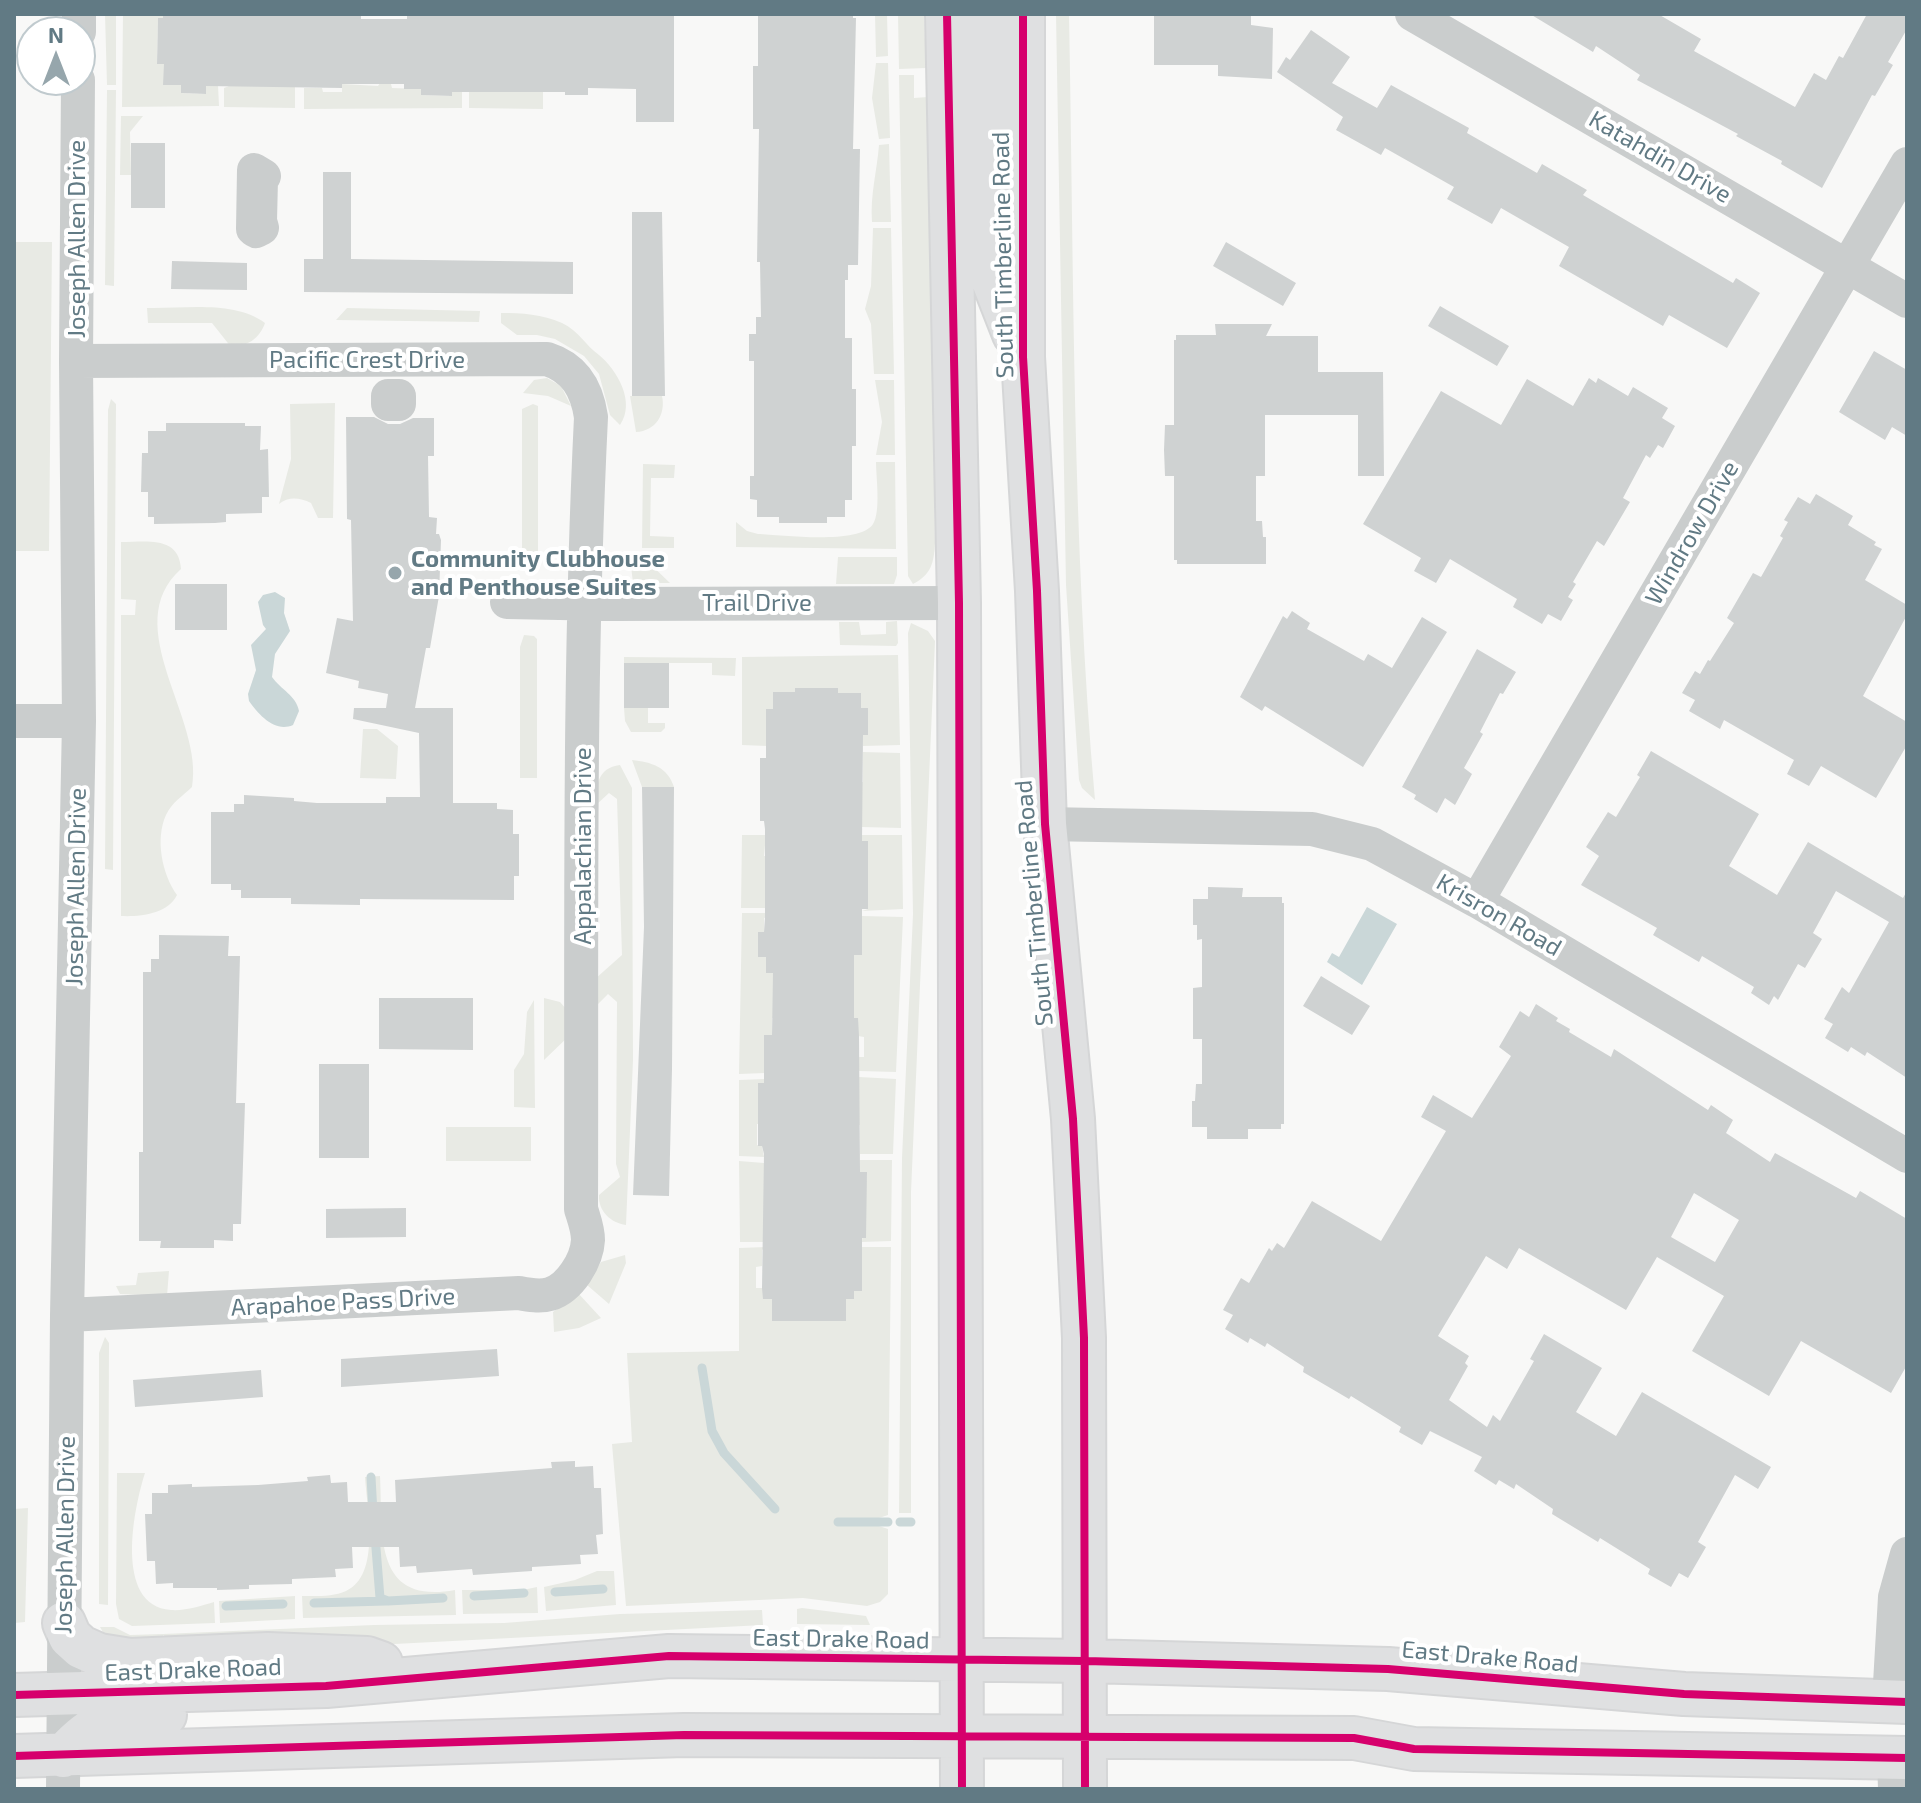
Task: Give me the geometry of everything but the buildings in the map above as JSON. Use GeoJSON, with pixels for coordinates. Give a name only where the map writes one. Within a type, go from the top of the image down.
{"type":"FeatureCollection","features":[{"type":"Feature","properties":{"kind":"main road"},"geometry":{"type":"LineString","coordinates":[[947,14],[959,603],[962,1789]]}},
{"type":"Feature","properties":{"kind":"main road"},"geometry":{"type":"LineString","coordinates":[[981,14],[992,278],[1023,357]]}},
{"type":"Feature","properties":{"kind":"main road","name":"South Timberline Road"},"geometry":{"type":"LineString","coordinates":[[1023,14],[1023,357],[1037,591],[1045,824],[1073,1119],[1084,1338],[1085,1789]]}},
{"type":"Feature","properties":{"kind":"main road"},"geometry":{"type":"LineString","coordinates":[[64,1623],[70,1637],[99,1655],[130,1660],[268,1654],[367,1658],[394,1667],[415,1679]]}},
{"type":"Feature","properties":{"kind":"main road","name":"East Drake Road"},"geometry":{"type":"LineString","coordinates":[[14,1695],[326,1686],[669,1656],[1086,1661],[1388,1669],[1684,1694],[1900,1741]]}},
{"type":"Feature","properties":{"kind":"main road"},"geometry":{"type":"LineString","coordinates":[[63,1772],[83,1734],[102,1723],[132,1716],[238,1712],[327,1701],[415,1679]]}},
{"type":"Feature","properties":{"kind":"main road"},"geometry":{"type":"LineString","coordinates":[[14,1720],[47,1718],[55,1712],[64,1693]]}},
{"type":"Feature","properties":{"kind":"main road"},"geometry":{"type":"LineString","coordinates":[[14,1756],[63,1772],[613,1736],[1354,1738],[1414,1749],[1900,1741]]}},
{"type":"Feature","properties":{"kind":"street","name":"Katahdin Drive"},"geometry":{"type":"LineString","coordinates":[[1412,14],[1907,301]]}},
{"type":"Feature","properties":{"kind":"street","name":"Joseph Allen Drive"},"geometry":{"type":"LineString","coordinates":[[63,1772],[67,1315],[79,721],[78,96]]}},
{"type":"Feature","properties":{"kind":"street","name":"Windrow Drive"},"geometry":{"type":"LineString","coordinates":[[1477,901],[1907,164]]}},
{"type":"Feature","properties":{"kind":"street","name":"Pacific Crest Drive"},"geometry":{"type":"LineString","coordinates":[[76,361],[547,359],[569,370],[584,389],[591,417],[589,450]]}},
{"type":"Feature","properties":{"kind":"street","name":"Appalachian Drive"},"geometry":{"type":"LineString","coordinates":[[588,1242],[581,1209],[589,450]]}},
{"type":"Feature","properties":{"kind":"street","name":"Trail Drive"},"geometry":{"type":"LineString","coordinates":[[507,602],[959,603]]}},
{"type":"Feature","properties":{"kind":"street"},"geometry":{"type":"LineString","coordinates":[[14,721],[79,721]]}},
{"type":"Feature","properties":{"kind":"street","name":"Krisron Road"},"geometry":{"type":"LineString","coordinates":[[1045,824],[1312,829],[1372,844],[1477,901],[1907,1156]]}},
{"type":"Feature","properties":{"kind":"street","name":"Arapahoe Pass Drive"},"geometry":{"type":"LineString","coordinates":[[67,1315],[519,1293],[546,1295],[567,1283],[579,1267],[588,1242]]}},
{"type":"Feature","properties":{"kind":"street"},"geometry":{"type":"LineString","coordinates":[[1900,1741],[1895,1597],[1907,1554]]}},
{"type":"Feature","properties":{"kind":"shaded area"},"geometry":{"type":"Polygon","coordinates":[[[105,14],[116,14],[116,85],[107,85],[105,14]]]}},
{"type":"Feature","properties":{"kind":"shaded area"},"geometry":{"type":"Polygon","coordinates":[[[123,14],[163,14],[163,18],[158,19],[157,63],[164,64],[164,84],[181,85],[181,93],[205,94],[206,85],[218,85],[219,106],[122,107],[123,14]]]}},
{"type":"Feature","properties":{"kind":"shaded area"},"geometry":{"type":"Polygon","coordinates":[[[875,14],[887,14],[888,56],[876,57],[875,14]]]}},
{"type":"Feature","properties":{"kind":"shaded area"},"geometry":{"type":"Polygon","coordinates":[[[898,14],[924,14],[926,68],[899,69],[898,14]]]}},
{"type":"Feature","properties":{"kind":"shaded area"},"geometry":{"type":"Polygon","coordinates":[[[1056,14],[1069,14],[1078,506],[1095,800],[1082,788],[1079,780],[1066,585],[1056,14]]]}},
{"type":"Feature","properties":{"kind":"shaded area"},"geometry":{"type":"Polygon","coordinates":[[[876,63],[888,63],[890,138],[879,139],[872,98],[876,63]]]}},
{"type":"Feature","properties":{"kind":"shaded area"},"geometry":{"type":"Polygon","coordinates":[[[899,75],[914,75],[914,98],[928,97],[935,543],[930,568],[924,577],[913,584],[908,576],[899,75]]]}},
{"type":"Feature","properties":{"kind":"shaded area"},"geometry":{"type":"Polygon","coordinates":[[[382,80],[391,84],[392,88],[421,89],[422,95],[451,96],[452,92],[462,92],[462,108],[304,109],[304,88],[342,92],[342,84],[378,86],[382,80]]]}},
{"type":"Feature","properties":{"kind":"shaded area"},"geometry":{"type":"Polygon","coordinates":[[[469,82],[473,92],[496,92],[496,82],[512,92],[533,92],[543,84],[543,109],[469,108],[469,82]]]}},
{"type":"Feature","properties":{"kind":"shaded area"},"geometry":{"type":"Polygon","coordinates":[[[295,83],[295,108],[224,107],[224,88],[229,86],[295,83]]]}},
{"type":"Feature","properties":{"kind":"shaded area"},"geometry":{"type":"Polygon","coordinates":[[[107,90],[116,90],[114,286],[105,285],[107,90]]]}},
{"type":"Feature","properties":{"kind":"shaded area"},"geometry":{"type":"Polygon","coordinates":[[[121,116],[143,116],[130,132],[131,175],[120,175],[121,116]]]}},
{"type":"Feature","properties":{"kind":"shaded area"},"geometry":{"type":"Polygon","coordinates":[[[889,144],[891,222],[872,222],[879,145],[889,144]]]}},
{"type":"Feature","properties":{"kind":"shaded area"},"geometry":{"type":"Polygon","coordinates":[[[873,228],[891,228],[894,374],[874,374],[871,324],[865,309],[871,286],[873,228]]]}},
{"type":"Feature","properties":{"kind":"shaded area"},"geometry":{"type":"Polygon","coordinates":[[[14,242],[52,242],[49,551],[14,551],[14,242]]]}},
{"type":"Feature","properties":{"kind":"shaded area"},"geometry":{"type":"Polygon","coordinates":[[[147,308],[224,308],[253,316],[265,323],[252,341],[231,347],[212,323],[148,323],[147,308]]]}},
{"type":"Feature","properties":{"kind":"shaded area"},"geometry":{"type":"Polygon","coordinates":[[[347,308],[480,311],[479,322],[336,320],[347,308]]]}},
{"type":"Feature","properties":{"kind":"shaded area"},"geometry":{"type":"Polygon","coordinates":[[[501,313],[524,314],[562,323],[606,361],[618,378],[625,397],[626,406],[620,425],[610,415],[599,374],[584,356],[555,339],[517,335],[501,323],[501,313]]]}},
{"type":"Feature","properties":{"kind":"shaded area"},"geometry":{"type":"Polygon","coordinates":[[[547,378],[561,386],[571,406],[548,396],[523,393],[534,380],[547,378]]]}},
{"type":"Feature","properties":{"kind":"shaded area"},"geometry":{"type":"Polygon","coordinates":[[[875,380],[894,380],[895,455],[876,455],[882,422],[875,380]]]}},
{"type":"Feature","properties":{"kind":"shaded area"},"geometry":{"type":"Polygon","coordinates":[[[630,396],[662,396],[661,415],[654,425],[636,432],[630,396]]]}},
{"type":"Feature","properties":{"kind":"shaded area"},"geometry":{"type":"Polygon","coordinates":[[[111,399],[116,404],[113,870],[105,869],[108,410],[111,399]]]}},
{"type":"Feature","properties":{"kind":"shaded area"},"geometry":{"type":"Polygon","coordinates":[[[335,403],[333,518],[318,518],[307,501],[291,499],[279,504],[291,459],[290,404],[335,403]]]}},
{"type":"Feature","properties":{"kind":"shaded area"},"geometry":{"type":"Polygon","coordinates":[[[533,404],[538,406],[538,558],[528,571],[522,556],[522,409],[533,404]]]}},
{"type":"Feature","properties":{"kind":"shaded area"},"geometry":{"type":"Polygon","coordinates":[[[876,462],[895,462],[896,549],[736,547],[736,522],[747,531],[784,536],[837,537],[865,530],[873,524],[877,511],[876,462]]]}},
{"type":"Feature","properties":{"kind":"shaded area"},"geometry":{"type":"Polygon","coordinates":[[[643,464],[675,465],[674,478],[651,478],[650,536],[674,537],[674,548],[642,548],[643,464]]]}},
{"type":"Feature","properties":{"kind":"shaded area"},"geometry":{"type":"Polygon","coordinates":[[[121,542],[160,543],[174,550],[179,558],[181,569],[164,592],[158,618],[167,674],[193,760],[192,787],[168,810],[161,835],[164,867],[177,895],[160,910],[128,916],[121,916],[121,615],[135,615],[136,600],[121,599],[121,542]]]}},
{"type":"Feature","properties":{"kind":"shaded area"},"geometry":{"type":"Polygon","coordinates":[[[630,557],[643,557],[670,583],[633,583],[630,557]]]}},
{"type":"Feature","properties":{"kind":"shaded area"},"geometry":{"type":"Polygon","coordinates":[[[838,557],[897,557],[894,584],[836,584],[838,557]]]}},
{"type":"Feature","properties":{"kind":"shaded area"},"geometry":{"type":"Polygon","coordinates":[[[275,592],[285,598],[284,613],[290,631],[275,654],[272,677],[292,697],[299,711],[293,725],[286,727],[274,725],[263,717],[249,701],[248,694],[256,670],[251,645],[266,629],[258,602],[263,595],[275,592]]]}},
{"type":"Feature","properties":{"kind":"shaded area"},"geometry":{"type":"Polygon","coordinates":[[[897,621],[896,646],[840,645],[839,622],[859,622],[861,635],[886,634],[886,622],[897,621]]]}},
{"type":"Feature","properties":{"kind":"shaded area"},"geometry":{"type":"Polygon","coordinates":[[[911,623],[928,631],[935,641],[911,1192],[911,1513],[899,1513],[902,1158],[913,914],[908,633],[911,623]]]}},
{"type":"Feature","properties":{"kind":"shaded area"},"geometry":{"type":"Polygon","coordinates":[[[524,635],[537,639],[537,778],[520,778],[520,647],[524,635]]]}},
{"type":"Feature","properties":{"kind":"shaded area"},"geometry":{"type":"Polygon","coordinates":[[[898,655],[900,745],[863,746],[863,735],[868,735],[868,709],[861,708],[861,693],[838,693],[838,688],[796,688],[795,692],[773,693],[773,709],[766,709],[766,723],[770,724],[767,746],[742,745],[742,657],[898,655]]]}},
{"type":"Feature","properties":{"kind":"shaded area"},"geometry":{"type":"Polygon","coordinates":[[[624,657],[736,658],[735,676],[712,675],[712,663],[624,663],[624,657]]]}},
{"type":"Feature","properties":{"kind":"shaded area"},"geometry":{"type":"Polygon","coordinates":[[[624,708],[648,708],[648,723],[665,723],[665,728],[661,732],[631,732],[625,721],[624,708]]]}},
{"type":"Feature","properties":{"kind":"shaded area"},"geometry":{"type":"Polygon","coordinates":[[[363,729],[377,729],[398,746],[396,779],[360,778],[363,729]]]}},
{"type":"Feature","properties":{"kind":"shaded area"},"geometry":{"type":"Polygon","coordinates":[[[863,752],[900,753],[901,828],[862,827],[856,782],[863,782],[863,752]]]}},
{"type":"Feature","properties":{"kind":"shaded area"},"geometry":{"type":"Polygon","coordinates":[[[632,760],[663,770],[674,787],[642,787],[632,760]]]}},
{"type":"Feature","properties":{"kind":"shaded area"},"geometry":{"type":"Polygon","coordinates":[[[620,765],[632,788],[633,1060],[626,1225],[606,1215],[599,1201],[599,1195],[620,1177],[616,1164],[617,1002],[608,994],[595,1007],[595,979],[622,955],[617,799],[609,793],[596,805],[602,774],[620,765]]]}},
{"type":"Feature","properties":{"kind":"shaded area"},"geometry":{"type":"Polygon","coordinates":[[[742,835],[766,835],[764,856],[770,856],[765,883],[767,908],[741,908],[742,835]]]}},
{"type":"Feature","properties":{"kind":"shaded area"},"geometry":{"type":"Polygon","coordinates":[[[862,835],[902,835],[903,909],[862,911],[868,909],[868,841],[862,841],[862,835]]]}},
{"type":"Feature","properties":{"kind":"shaded area"},"geometry":{"type":"Polygon","coordinates":[[[1367,907],[1397,924],[1362,985],[1327,962],[1332,953],[1339,957],[1367,907]]]}},
{"type":"Feature","properties":{"kind":"shaded area"},"geometry":{"type":"Polygon","coordinates":[[[742,913],[767,913],[764,932],[758,933],[758,956],[766,957],[766,973],[854,973],[854,955],[862,955],[862,916],[903,917],[896,1072],[859,1071],[859,1057],[864,1057],[864,1037],[858,1036],[858,1018],[772,1018],[772,1035],[764,1036],[765,1073],[739,1074],[742,913]]]}},
{"type":"Feature","properties":{"kind":"shaded area"},"geometry":{"type":"Polygon","coordinates":[[[544,998],[560,1002],[567,1010],[569,1036],[544,1060],[544,998]]]}},
{"type":"Feature","properties":{"kind":"shaded area"},"geometry":{"type":"Polygon","coordinates":[[[534,1000],[535,1108],[514,1107],[514,1070],[524,1054],[527,1012],[534,1000]]]}},
{"type":"Feature","properties":{"kind":"shaded area"},"geometry":{"type":"Polygon","coordinates":[[[859,1077],[896,1079],[893,1154],[860,1154],[860,1125],[853,1124],[859,1077]]]}},
{"type":"Feature","properties":{"kind":"shaded area"},"geometry":{"type":"Polygon","coordinates":[[[765,1079],[765,1083],[758,1084],[758,1106],[765,1124],[757,1124],[757,1145],[762,1146],[764,1157],[739,1156],[739,1080],[765,1079]]]}},
{"type":"Feature","properties":{"kind":"shaded area"},"geometry":{"type":"Polygon","coordinates":[[[446,1127],[531,1127],[531,1161],[446,1161],[446,1127]]]}},
{"type":"Feature","properties":{"kind":"shaded area"},"geometry":{"type":"Polygon","coordinates":[[[860,1160],[892,1160],[891,1241],[862,1242],[867,1172],[860,1172],[860,1160]]]}},
{"type":"Feature","properties":{"kind":"shaded area"},"geometry":{"type":"Polygon","coordinates":[[[739,1161],[764,1163],[766,1242],[740,1242],[739,1161]]]}},
{"type":"Feature","properties":{"kind":"shaded area"},"geometry":{"type":"Polygon","coordinates":[[[766,1247],[762,1250],[762,1266],[756,1267],[756,1288],[763,1288],[772,1299],[772,1320],[845,1321],[846,1299],[854,1299],[854,1291],[862,1290],[859,1255],[862,1255],[862,1247],[891,1247],[888,1515],[876,1519],[838,1519],[838,1525],[876,1525],[888,1529],[888,1594],[880,1602],[867,1606],[803,1598],[626,1606],[612,1444],[632,1442],[627,1353],[739,1351],[739,1248],[766,1247]]]}},
{"type":"Feature","properties":{"kind":"shaded area"},"geometry":{"type":"Polygon","coordinates":[[[625,1255],[626,1263],[609,1304],[587,1285],[601,1262],[625,1255]]]}},
{"type":"Feature","properties":{"kind":"shaded area"},"geometry":{"type":"Polygon","coordinates":[[[169,1271],[167,1296],[120,1294],[116,1286],[136,1285],[138,1273],[169,1271]]]}},
{"type":"Feature","properties":{"kind":"shaded area"},"geometry":{"type":"Polygon","coordinates":[[[578,1293],[601,1318],[579,1328],[554,1332],[553,1312],[578,1293]]]}},
{"type":"Feature","properties":{"kind":"shaded area"},"geometry":{"type":"Polygon","coordinates":[[[105,1337],[109,1343],[108,1605],[99,1604],[99,1353],[105,1337]]]}},
{"type":"Feature","properties":{"kind":"shaded area"},"geometry":{"type":"Polygon","coordinates":[[[117,1473],[145,1473],[136,1508],[132,1553],[134,1574],[141,1592],[153,1604],[171,1610],[214,1602],[215,1623],[132,1626],[119,1619],[116,1604],[117,1473]]]}},
{"type":"Feature","properties":{"kind":"shaded area"},"geometry":{"type":"Polygon","coordinates":[[[380,1476],[383,1541],[396,1576],[409,1587],[428,1592],[455,1590],[456,1615],[303,1618],[302,1596],[346,1591],[357,1583],[364,1571],[369,1540],[365,1477],[380,1476]]]}},
{"type":"Feature","properties":{"kind":"shaded area"},"geometry":{"type":"Polygon","coordinates":[[[28,1508],[25,1622],[14,1623],[14,1509],[28,1508]]]}},
{"type":"Feature","properties":{"kind":"shaded area"},"geometry":{"type":"Polygon","coordinates":[[[597,1571],[614,1571],[616,1605],[546,1611],[544,1587],[597,1571]]]}},
{"type":"Feature","properties":{"kind":"shaded area"},"geometry":{"type":"Polygon","coordinates":[[[537,1587],[538,1613],[463,1614],[462,1590],[523,1590],[537,1587]]]}},
{"type":"Feature","properties":{"kind":"shaded area"},"geometry":{"type":"Polygon","coordinates":[[[295,1596],[295,1619],[220,1623],[219,1601],[295,1596]]]}},
{"type":"Feature","properties":{"kind":"shaded area"},"geometry":{"type":"Polygon","coordinates":[[[797,1609],[866,1616],[870,1625],[797,1624],[797,1609]]]}},
{"type":"Feature","properties":{"kind":"shaded area"},"geometry":{"type":"Polygon","coordinates":[[[762,1610],[763,1625],[375,1645],[183,1649],[163,1635],[163,1648],[107,1639],[100,1627],[114,1627],[130,1635],[504,1623],[620,1614],[762,1610]]]}},
{"type":"Feature","properties":{"kind":"waterway"},"geometry":{"type":"LineString","coordinates":[[702,1368],[712,1431],[724,1453],[775,1509]]}},
{"type":"Feature","properties":{"kind":"waterway"},"geometry":{"type":"LineString","coordinates":[[371,1477],[373,1513]]}},
{"type":"Feature","properties":{"kind":"waterway"},"geometry":{"type":"LineString","coordinates":[[838,1522],[888,1522]]}},
{"type":"Feature","properties":{"kind":"waterway"},"geometry":{"type":"LineString","coordinates":[[900,1522],[911,1522]]}},
{"type":"Feature","properties":{"kind":"waterway"},"geometry":{"type":"LineString","coordinates":[[375,1536],[380,1598],[388,1601],[443,1598]]}},
{"type":"Feature","properties":{"kind":"waterway"},"geometry":{"type":"LineString","coordinates":[[555,1592],[603,1589]]}},
{"type":"Feature","properties":{"kind":"waterway"},"geometry":{"type":"LineString","coordinates":[[474,1596],[524,1593]]}},
{"type":"Feature","properties":{"kind":"waterway"},"geometry":{"type":"LineString","coordinates":[[314,1603],[386,1601]]}},
{"type":"Feature","properties":{"kind":"waterway"},"geometry":{"type":"LineString","coordinates":[[226,1606],[283,1604]]}},
{"type":"Feature","properties":{"kind":"cycle path"},"geometry":{"type":"LineString","coordinates":[[947,14],[959,603],[962,1789]]}},
{"type":"Feature","properties":{"kind":"cycle path"},"geometry":{"type":"LineString","coordinates":[[1023,14],[1023,357],[1037,591],[1045,824],[1073,1119],[1084,1338],[1085,1789]]}},
{"type":"Feature","properties":{"kind":"cycle path"},"geometry":{"type":"LineString","coordinates":[[14,1695],[326,1686],[669,1656],[1086,1661],[1388,1669],[1684,1694],[1907,1702]]}},
{"type":"Feature","properties":{"kind":"cycle path"},"geometry":{"type":"LineString","coordinates":[[14,1756],[684,1735],[1354,1738],[1414,1749],[1907,1758]]}},
{"type":"Feature","properties":{"kind":"place","name":"Community Clubhouse and Penthouse Suites"},"geometry":{"type":"Point","coordinates":[395,573]}}]}
